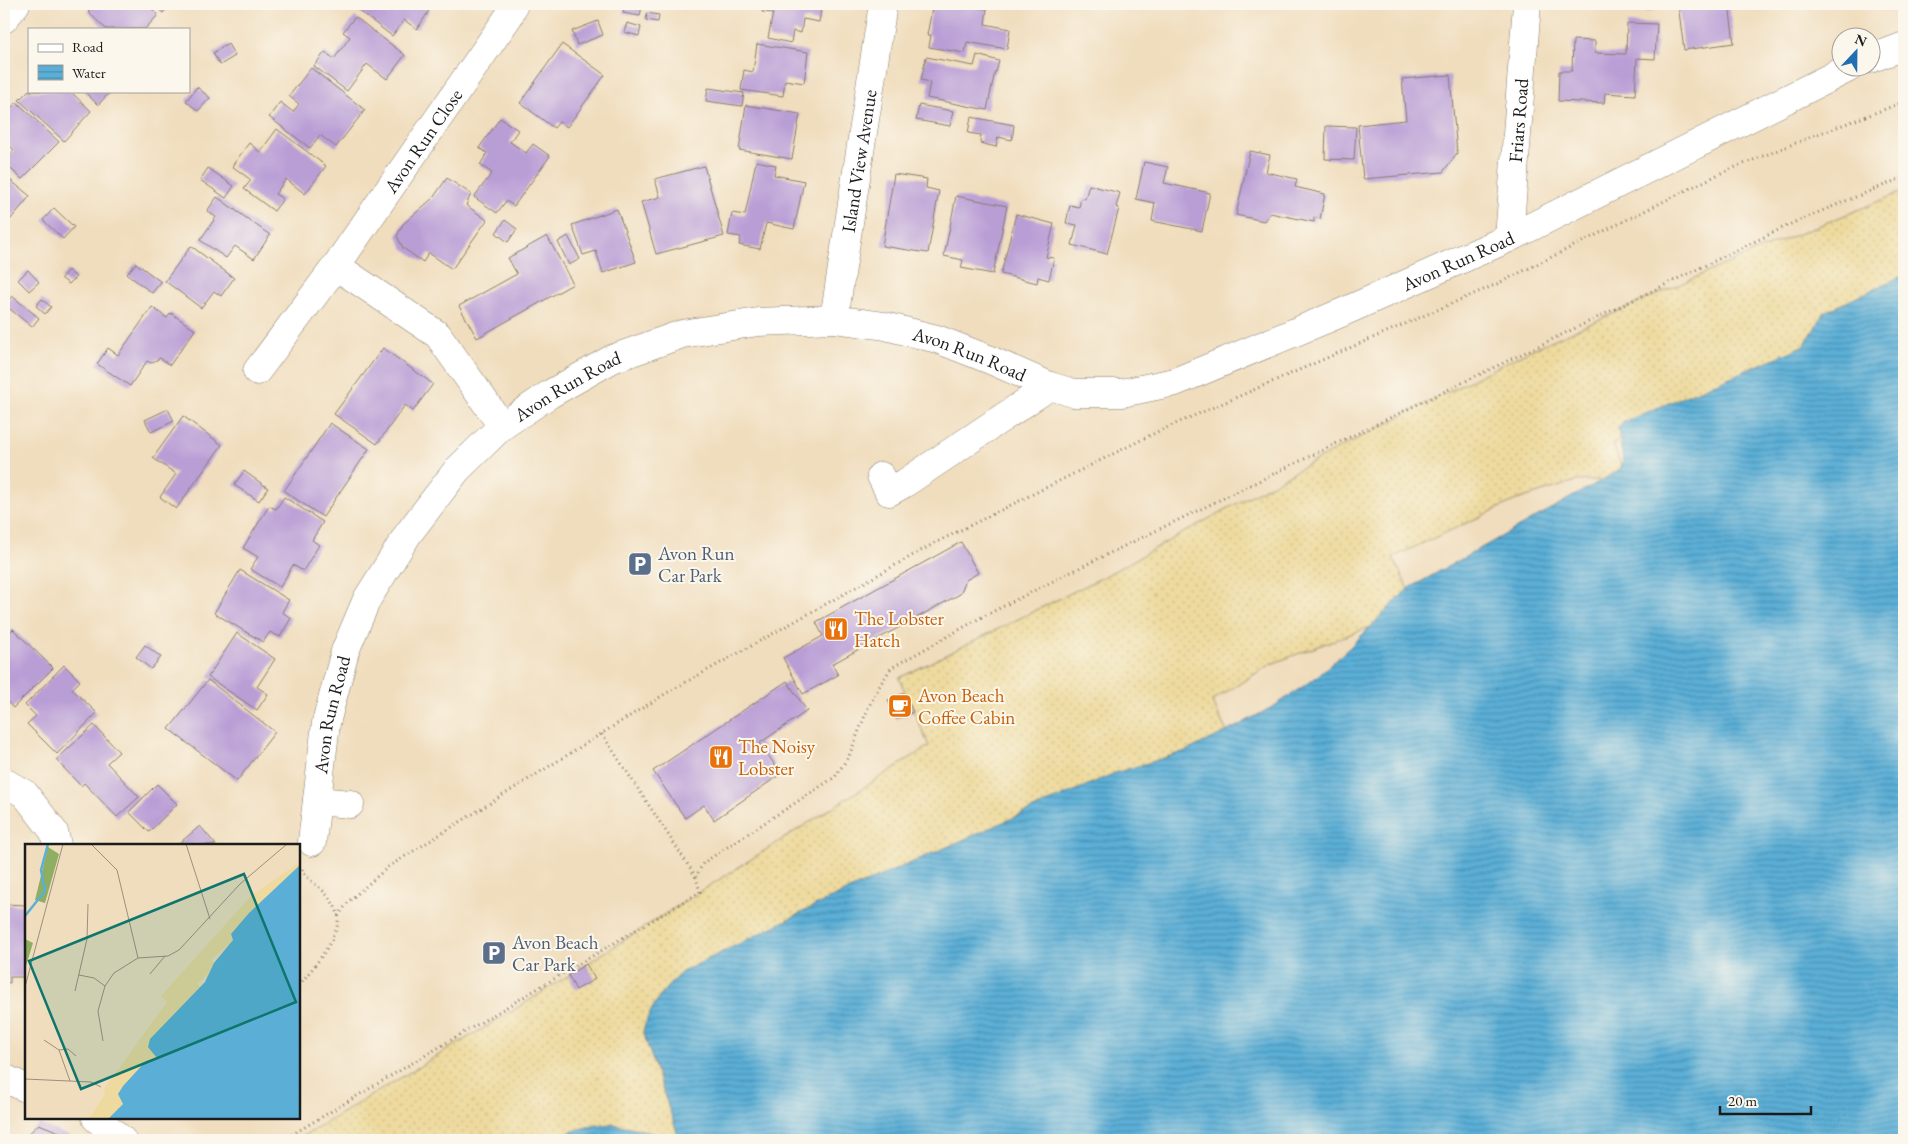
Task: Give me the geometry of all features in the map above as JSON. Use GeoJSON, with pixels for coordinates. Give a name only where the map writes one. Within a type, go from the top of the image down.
{"type":"FeatureCollection","features":[{"type":"Feature","properties":{"kind":"street"},"geometry":{"type":"LineString","coordinates":[[4,18],[16,4]]}},
{"type":"Feature","properties":{"kind":"street","name":"Island View Avenue"},"geometry":{"type":"LineString","coordinates":[[834,319],[883,4]]}},
{"type":"Feature","properties":{"kind":"street","name":"Friars Road"},"geometry":{"type":"LineString","coordinates":[[1508,238],[1527,4]]}},
{"type":"Feature","properties":{"kind":"street","name":"Avon Run Close"},"geometry":{"type":"LineString","coordinates":[[257,371],[336,266],[511,10]]}},
{"type":"Feature","properties":{"kind":"street"},"geometry":{"type":"LineString","coordinates":[[1880,55],[1904,46]]}},
{"type":"Feature","properties":{"kind":"street","name":"Avon Run Road"},"geometry":{"type":"LineString","coordinates":[[312,842],[326,723],[345,651],[367,599],[408,534],[457,470],[502,426],[550,394],[612,359],[682,334],[758,322],[834,319],[885,326],[937,339],[988,358],[1050,386],[1073,394],[1122,393],[1175,382],[1341,313],[1508,238],[1830,77]]}},
{"type":"Feature","properties":{"kind":"street"},"geometry":{"type":"LineString","coordinates":[[336,266],[438,335],[502,426]]}},
{"type":"Feature","properties":{"kind":"street","name":"Avon Run Road"},"geometry":{"type":"LineString","coordinates":[[893,479],[1050,386]]}},
{"type":"Feature","properties":{"kind":"street"},"geometry":{"type":"LineString","coordinates":[[4,782],[25,794],[54,832],[57,844]]}},
{"type":"Feature","properties":{"kind":"street","name":"Avon Run Road"},"geometry":{"type":"LineString","coordinates":[[317,801],[350,804]]}},
{"type":"Feature","properties":{"kind":"street"},"geometry":{"type":"LineString","coordinates":[[4,1078],[25,1088]]}},
{"type":"Feature","properties":{"kind":"street"},"geometry":{"type":"LineString","coordinates":[[97,1119],[122,1140]]}},
{"type":"Feature","properties":{"kind":"path"},"geometry":{"type":"LineString","coordinates":[[338,916],[349,900],[388,867],[665,694],[933,544],[1159,431],[1499,284],[1721,173],[1904,102]]}},
{"type":"Feature","properties":{"kind":"path"},"geometry":{"type":"LineString","coordinates":[[696,878],[703,863],[835,777],[849,756],[868,708],[880,684],[891,668],[982,617],[1102,556],[1794,222],[1904,177]]}},
{"type":"Feature","properties":{"kind":"path"},"geometry":{"type":"LineString","coordinates":[[283,1140],[700,892],[696,878],[602,734]]}},
{"type":"Feature","properties":{"kind":"path"},"geometry":{"type":"LineString","coordinates":[[300,984],[329,944],[337,927],[338,916],[334,905],[326,894],[302,871],[301,857],[312,842]]}},
{"type":"Feature","properties":{"kind":"sand"},"geometry":{"type":"Polygon","coordinates":[[[1904,191],[1904,309],[1823,375],[1646,418],[1613,445],[1627,479],[1576,481],[1514,501],[1393,557],[1421,617],[1364,629],[1271,664],[1212,701],[1232,743],[686,1140],[297,1140],[522,1005],[929,746],[899,678],[1103,577],[1314,461],[1528,351],[1742,257],[1904,191]]]}},
{"type":"Feature","properties":{"kind":"water"},"geometry":{"type":"Polygon","coordinates":[[[1904,275],[1904,1140],[676,1140],[678,1135],[643,1032],[649,1015],[658,999],[682,972],[831,898],[1115,773],[1186,751],[1276,705],[1314,679],[1349,648],[1408,589],[1620,470],[1623,460],[1618,429],[1624,422],[1799,348],[1805,344],[1825,312],[1904,275]]]}},
{"type":"Feature","properties":{"kind":"water"},"geometry":{"type":"Polygon","coordinates":[[[609,1124],[633,1128],[676,1140],[550,1140],[583,1128],[609,1124]]]}},
{"type":"Feature","properties":{"kind":"building"},"geometry":{"type":"Polygon","coordinates":[[[95,4],[146,4],[158,15],[146,28],[105,28],[88,12],[95,4]]]}},
{"type":"Feature","properties":{"kind":"building"},"geometry":{"type":"Polygon","coordinates":[[[153,4],[171,4],[163,13],[153,4]]]}},
{"type":"Feature","properties":{"kind":"building"},"geometry":{"type":"Polygon","coordinates":[[[350,4],[427,4],[424,8],[429,11],[417,29],[404,20],[392,36],[350,4]]]}},
{"type":"Feature","properties":{"kind":"building"},"geometry":{"type":"Polygon","coordinates":[[[625,4],[642,6],[640,16],[623,13],[625,4]]]}},
{"type":"Feature","properties":{"kind":"building"},"geometry":{"type":"Polygon","coordinates":[[[764,4],[822,4],[819,22],[803,19],[801,33],[793,31],[791,43],[768,38],[773,13],[762,12],[764,4]]]}},
{"type":"Feature","properties":{"kind":"building"},"geometry":{"type":"Polygon","coordinates":[[[933,4],[956,4],[987,9],[985,24],[1010,29],[1007,49],[967,42],[965,53],[929,47],[931,35],[927,35],[933,4]]]}},
{"type":"Feature","properties":{"kind":"building"},"geometry":{"type":"Polygon","coordinates":[[[1639,4],[1651,4],[1651,8],[1639,8],[1639,4]]]}},
{"type":"Feature","properties":{"kind":"building"},"geometry":{"type":"Polygon","coordinates":[[[1678,4],[1729,4],[1734,43],[1684,50],[1678,4]]]}},
{"type":"Feature","properties":{"kind":"building"},"geometry":{"type":"Polygon","coordinates":[[[647,13],[659,15],[658,22],[646,20],[647,13]]]}},
{"type":"Feature","properties":{"kind":"building"},"geometry":{"type":"Polygon","coordinates":[[[355,17],[405,55],[387,79],[367,64],[347,91],[314,66],[325,52],[334,59],[350,37],[343,32],[355,17]]]}},
{"type":"Feature","properties":{"kind":"building"},"geometry":{"type":"Polygon","coordinates":[[[598,21],[603,35],[577,45],[572,31],[598,21]]]}},
{"type":"Feature","properties":{"kind":"building"},"geometry":{"type":"Polygon","coordinates":[[[627,23],[641,27],[639,36],[624,32],[627,23]]]}},
{"type":"Feature","properties":{"kind":"building"},"geometry":{"type":"Polygon","coordinates":[[[1627,23],[1657,24],[1655,59],[1637,58],[1635,95],[1605,93],[1604,103],[1558,101],[1559,71],[1572,71],[1573,40],[1595,41],[1595,53],[1626,54],[1627,23]]]}},
{"type":"Feature","properties":{"kind":"building"},"geometry":{"type":"Polygon","coordinates":[[[228,44],[235,56],[220,65],[213,53],[228,44]]]}},
{"type":"Feature","properties":{"kind":"building"},"geometry":{"type":"Polygon","coordinates":[[[562,44],[605,75],[567,127],[559,122],[554,128],[520,103],[562,44]]]}},
{"type":"Feature","properties":{"kind":"building"},"geometry":{"type":"Polygon","coordinates":[[[757,44],[808,52],[804,83],[785,80],[783,96],[741,90],[744,70],[753,72],[757,44]]]}},
{"type":"Feature","properties":{"kind":"building"},"geometry":{"type":"Polygon","coordinates":[[[977,55],[999,61],[995,71],[987,110],[927,98],[930,82],[921,80],[926,57],[974,66],[977,55]]]}},
{"type":"Feature","properties":{"kind":"building"},"geometry":{"type":"Polygon","coordinates":[[[311,68],[365,110],[336,147],[320,135],[310,148],[269,117],[280,102],[293,112],[299,104],[289,96],[311,68]]]}},
{"type":"Feature","properties":{"kind":"building"},"geometry":{"type":"Polygon","coordinates":[[[1450,75],[1457,153],[1443,172],[1363,179],[1358,125],[1406,120],[1402,79],[1450,75]]]}},
{"type":"Feature","properties":{"kind":"building"},"geometry":{"type":"Polygon","coordinates":[[[197,87],[210,98],[198,111],[186,101],[197,87]]]}},
{"type":"Feature","properties":{"kind":"building"},"geometry":{"type":"Polygon","coordinates":[[[708,88],[744,93],[742,106],[706,101],[708,88]]]}},
{"type":"Feature","properties":{"kind":"building"},"geometry":{"type":"Polygon","coordinates":[[[28,91],[71,92],[91,111],[64,141],[19,100],[28,91]]]}},
{"type":"Feature","properties":{"kind":"building"},"geometry":{"type":"Polygon","coordinates":[[[85,92],[110,92],[98,105],[85,92]]]}},
{"type":"Feature","properties":{"kind":"building"},"geometry":{"type":"Polygon","coordinates":[[[17,102],[59,142],[22,179],[4,163],[14,150],[4,140],[4,115],[17,102]]]}},
{"type":"Feature","properties":{"kind":"building"},"geometry":{"type":"Polygon","coordinates":[[[746,105],[800,114],[792,159],[739,150],[746,105]]]}},
{"type":"Feature","properties":{"kind":"building"},"geometry":{"type":"Polygon","coordinates":[[[919,105],[953,111],[950,126],[916,120],[919,105]]]}},
{"type":"Feature","properties":{"kind":"building"},"geometry":{"type":"Polygon","coordinates":[[[971,117],[1014,125],[1012,140],[998,137],[996,147],[980,143],[981,135],[968,133],[971,117]]]}},
{"type":"Feature","properties":{"kind":"building"},"geometry":{"type":"Polygon","coordinates":[[[500,118],[518,130],[510,142],[526,153],[533,144],[550,156],[514,206],[506,201],[497,213],[474,197],[492,173],[480,165],[487,153],[479,148],[500,118]]]}},
{"type":"Feature","properties":{"kind":"building"},"geometry":{"type":"Polygon","coordinates":[[[1326,126],[1356,127],[1354,160],[1325,159],[1326,126]]]}},
{"type":"Feature","properties":{"kind":"building"},"geometry":{"type":"Polygon","coordinates":[[[277,129],[326,166],[305,194],[286,179],[275,194],[283,199],[274,211],[244,189],[251,180],[232,166],[249,143],[260,152],[277,129]]]}},
{"type":"Feature","properties":{"kind":"building"},"geometry":{"type":"Polygon","coordinates":[[[1250,151],[1270,155],[1266,172],[1297,179],[1295,187],[1325,194],[1320,219],[1314,217],[1314,222],[1270,213],[1264,221],[1236,215],[1250,151]]]}},
{"type":"Feature","properties":{"kind":"building"},"geometry":{"type":"Polygon","coordinates":[[[756,161],[776,165],[774,175],[804,181],[794,229],[766,223],[760,249],[739,245],[741,237],[728,235],[732,213],[745,215],[756,161]]]}},
{"type":"Feature","properties":{"kind":"building"},"geometry":{"type":"Polygon","coordinates":[[[1144,162],[1168,167],[1164,183],[1210,193],[1202,231],[1152,221],[1155,203],[1136,199],[1144,162]]]}},
{"type":"Feature","properties":{"kind":"building"},"geometry":{"type":"Polygon","coordinates":[[[704,166],[724,236],[656,254],[641,202],[660,197],[655,179],[704,166]]]}},
{"type":"Feature","properties":{"kind":"building"},"geometry":{"type":"Polygon","coordinates":[[[208,168],[234,186],[226,198],[200,180],[208,168]]]}},
{"type":"Feature","properties":{"kind":"building"},"geometry":{"type":"Polygon","coordinates":[[[894,174],[927,179],[926,188],[939,191],[928,253],[882,246],[894,174]]]}},
{"type":"Feature","properties":{"kind":"building"},"geometry":{"type":"Polygon","coordinates":[[[4,175],[30,196],[10,220],[4,215],[4,175]]]}},
{"type":"Feature","properties":{"kind":"building"},"geometry":{"type":"Polygon","coordinates":[[[447,178],[471,194],[466,205],[487,220],[452,269],[429,253],[423,262],[403,248],[397,236],[403,224],[433,198],[447,178]]]}},
{"type":"Feature","properties":{"kind":"building"},"geometry":{"type":"Polygon","coordinates":[[[1089,185],[1120,193],[1116,207],[1119,208],[1107,254],[1072,245],[1077,225],[1066,223],[1070,205],[1079,207],[1081,198],[1085,199],[1089,185]]]}},
{"type":"Feature","properties":{"kind":"building"},"geometry":{"type":"Polygon","coordinates":[[[956,196],[1007,206],[993,274],[961,268],[963,260],[944,256],[956,196]]]}},
{"type":"Feature","properties":{"kind":"building"},"geometry":{"type":"Polygon","coordinates":[[[217,197],[270,235],[254,259],[235,246],[226,258],[200,240],[216,217],[207,211],[217,197]]]}},
{"type":"Feature","properties":{"kind":"building"},"geometry":{"type":"Polygon","coordinates":[[[54,208],[74,227],[63,239],[43,220],[54,208]]]}},
{"type":"Feature","properties":{"kind":"building"},"geometry":{"type":"Polygon","coordinates":[[[617,209],[636,262],[603,273],[596,251],[583,255],[572,225],[617,209]]]}},
{"type":"Feature","properties":{"kind":"building"},"geometry":{"type":"Polygon","coordinates":[[[1016,214],[1054,224],[1046,257],[1054,258],[1049,280],[1038,277],[1037,283],[1001,274],[1016,214]]]}},
{"type":"Feature","properties":{"kind":"building"},"geometry":{"type":"Polygon","coordinates":[[[505,220],[517,229],[508,242],[496,233],[505,220]]]}},
{"type":"Feature","properties":{"kind":"building"},"geometry":{"type":"Polygon","coordinates":[[[547,236],[573,284],[477,338],[459,306],[517,274],[508,258],[547,236]]]}},
{"type":"Feature","properties":{"kind":"building"},"geometry":{"type":"Polygon","coordinates":[[[568,236],[580,259],[569,265],[558,242],[568,236]]]}},
{"type":"Feature","properties":{"kind":"building"},"geometry":{"type":"Polygon","coordinates":[[[191,246],[234,278],[221,296],[214,291],[201,308],[165,281],[191,246]]]}},
{"type":"Feature","properties":{"kind":"building"},"geometry":{"type":"Polygon","coordinates":[[[136,263],[161,282],[152,293],[127,274],[136,263]]]}},
{"type":"Feature","properties":{"kind":"building"},"geometry":{"type":"Polygon","coordinates":[[[28,270],[39,282],[29,291],[18,280],[28,270]]]}},
{"type":"Feature","properties":{"kind":"building"},"geometry":{"type":"Polygon","coordinates":[[[68,270],[76,277],[69,284],[61,278],[68,270]]]}},
{"type":"Feature","properties":{"kind":"building"},"geometry":{"type":"Polygon","coordinates":[[[12,296],[39,318],[32,327],[5,305],[12,296]]]}},
{"type":"Feature","properties":{"kind":"building"},"geometry":{"type":"Polygon","coordinates":[[[42,299],[51,307],[45,314],[36,306],[42,299]]]}},
{"type":"Feature","properties":{"kind":"building"},"geometry":{"type":"Polygon","coordinates":[[[152,307],[167,318],[171,313],[195,330],[170,365],[160,358],[151,363],[147,361],[130,386],[97,364],[108,348],[118,355],[152,307]]]}},
{"type":"Feature","properties":{"kind":"building"},"geometry":{"type":"Polygon","coordinates":[[[383,348],[433,384],[413,411],[405,405],[377,444],[334,414],[383,348]]]}},
{"type":"Feature","properties":{"kind":"building"},"geometry":{"type":"Polygon","coordinates":[[[168,409],[174,421],[151,432],[145,420],[168,409]]]}},
{"type":"Feature","properties":{"kind":"building"},"geometry":{"type":"Polygon","coordinates":[[[183,416],[222,445],[176,509],[160,497],[176,474],[153,458],[183,416]]]}},
{"type":"Feature","properties":{"kind":"building"},"geometry":{"type":"Polygon","coordinates":[[[330,423],[369,449],[323,517],[284,491],[330,423]]]}},
{"type":"Feature","properties":{"kind":"building"},"geometry":{"type":"Polygon","coordinates":[[[244,471],[268,488],[259,501],[234,485],[244,471]]]}},
{"type":"Feature","properties":{"kind":"building"},"geometry":{"type":"Polygon","coordinates":[[[284,497],[323,522],[312,540],[319,545],[303,571],[293,565],[280,587],[250,569],[258,557],[243,548],[269,506],[276,509],[284,497]]]}},
{"type":"Feature","properties":{"kind":"building"},"geometry":{"type":"Polygon","coordinates":[[[961,542],[978,573],[966,580],[960,594],[832,664],[838,675],[803,694],[783,658],[823,636],[816,622],[961,542]]]}},
{"type":"Feature","properties":{"kind":"building"},"geometry":{"type":"Polygon","coordinates":[[[240,570],[289,600],[282,612],[291,618],[280,637],[270,632],[263,642],[214,613],[240,570]]]}},
{"type":"Feature","properties":{"kind":"building"},"geometry":{"type":"Polygon","coordinates":[[[13,629],[53,668],[13,708],[4,698],[4,638],[13,629]]]}},
{"type":"Feature","properties":{"kind":"building"},"geometry":{"type":"Polygon","coordinates":[[[237,633],[275,659],[257,687],[268,694],[257,710],[208,677],[237,633]]]}},
{"type":"Feature","properties":{"kind":"building"},"geometry":{"type":"Polygon","coordinates":[[[145,645],[161,657],[151,669],[136,657],[145,645]]]}},
{"type":"Feature","properties":{"kind":"building"},"geometry":{"type":"Polygon","coordinates":[[[64,665],[80,681],[72,689],[97,713],[57,754],[27,724],[36,716],[25,705],[64,665]]]}},
{"type":"Feature","properties":{"kind":"building"},"geometry":{"type":"Polygon","coordinates":[[[208,680],[275,732],[237,781],[169,729],[208,680]]]}},
{"type":"Feature","properties":{"kind":"building","name":"The Noisy Lobster"},"geometry":{"type":"Polygon","coordinates":[[[787,681],[807,711],[760,743],[781,774],[714,820],[704,805],[685,818],[653,771],[787,681]]]}},
{"type":"Feature","properties":{"kind":"building","name":"Avon Beach Coffee Cabin"},"geometry":{"type":"Polygon","coordinates":[[[904,693],[913,712],[896,719],[888,700],[904,693]]]}},
{"type":"Feature","properties":{"kind":"building"},"geometry":{"type":"Polygon","coordinates":[[[94,725],[119,752],[107,763],[139,797],[117,817],[84,783],[81,786],[56,760],[94,725]]]}},
{"type":"Feature","properties":{"kind":"building"},"geometry":{"type":"Polygon","coordinates":[[[157,784],[177,804],[149,832],[129,812],[157,784]]]}},
{"type":"Feature","properties":{"kind":"building"},"geometry":{"type":"Polygon","coordinates":[[[200,826],[215,844],[178,844],[200,826]]]}},
{"type":"Feature","properties":{"kind":"building"},"geometry":{"type":"Polygon","coordinates":[[[4,904],[25,905],[25,977],[10,977],[10,983],[4,982],[4,904]]]}},
{"type":"Feature","properties":{"kind":"building"},"geometry":{"type":"Polygon","coordinates":[[[586,964],[595,979],[576,990],[568,975],[586,964]]]}},
{"type":"Feature","properties":{"kind":"building"},"geometry":{"type":"Polygon","coordinates":[[[39,1124],[79,1140],[22,1140],[39,1124]]]}},
{"type":"Feature","properties":{"kind":"place","name":"Avon Run Car Park"},"geometry":{"type":"Point","coordinates":[640,564]}},
{"type":"Feature","properties":{"kind":"place","name":"The Lobster Hatch"},"geometry":{"type":"Point","coordinates":[836,629]}},
{"type":"Feature","properties":{"kind":"place","name":"Avon Beach Coffee Cabin"},"geometry":{"type":"Point","coordinates":[900,706]}},
{"type":"Feature","properties":{"kind":"place","name":"The Noisy Lobster"},"geometry":{"type":"Point","coordinates":[721,757]}},
{"type":"Feature","properties":{"kind":"place","name":"Avon Beach Car Park"},"geometry":{"type":"Point","coordinates":[494,953]}}]}
